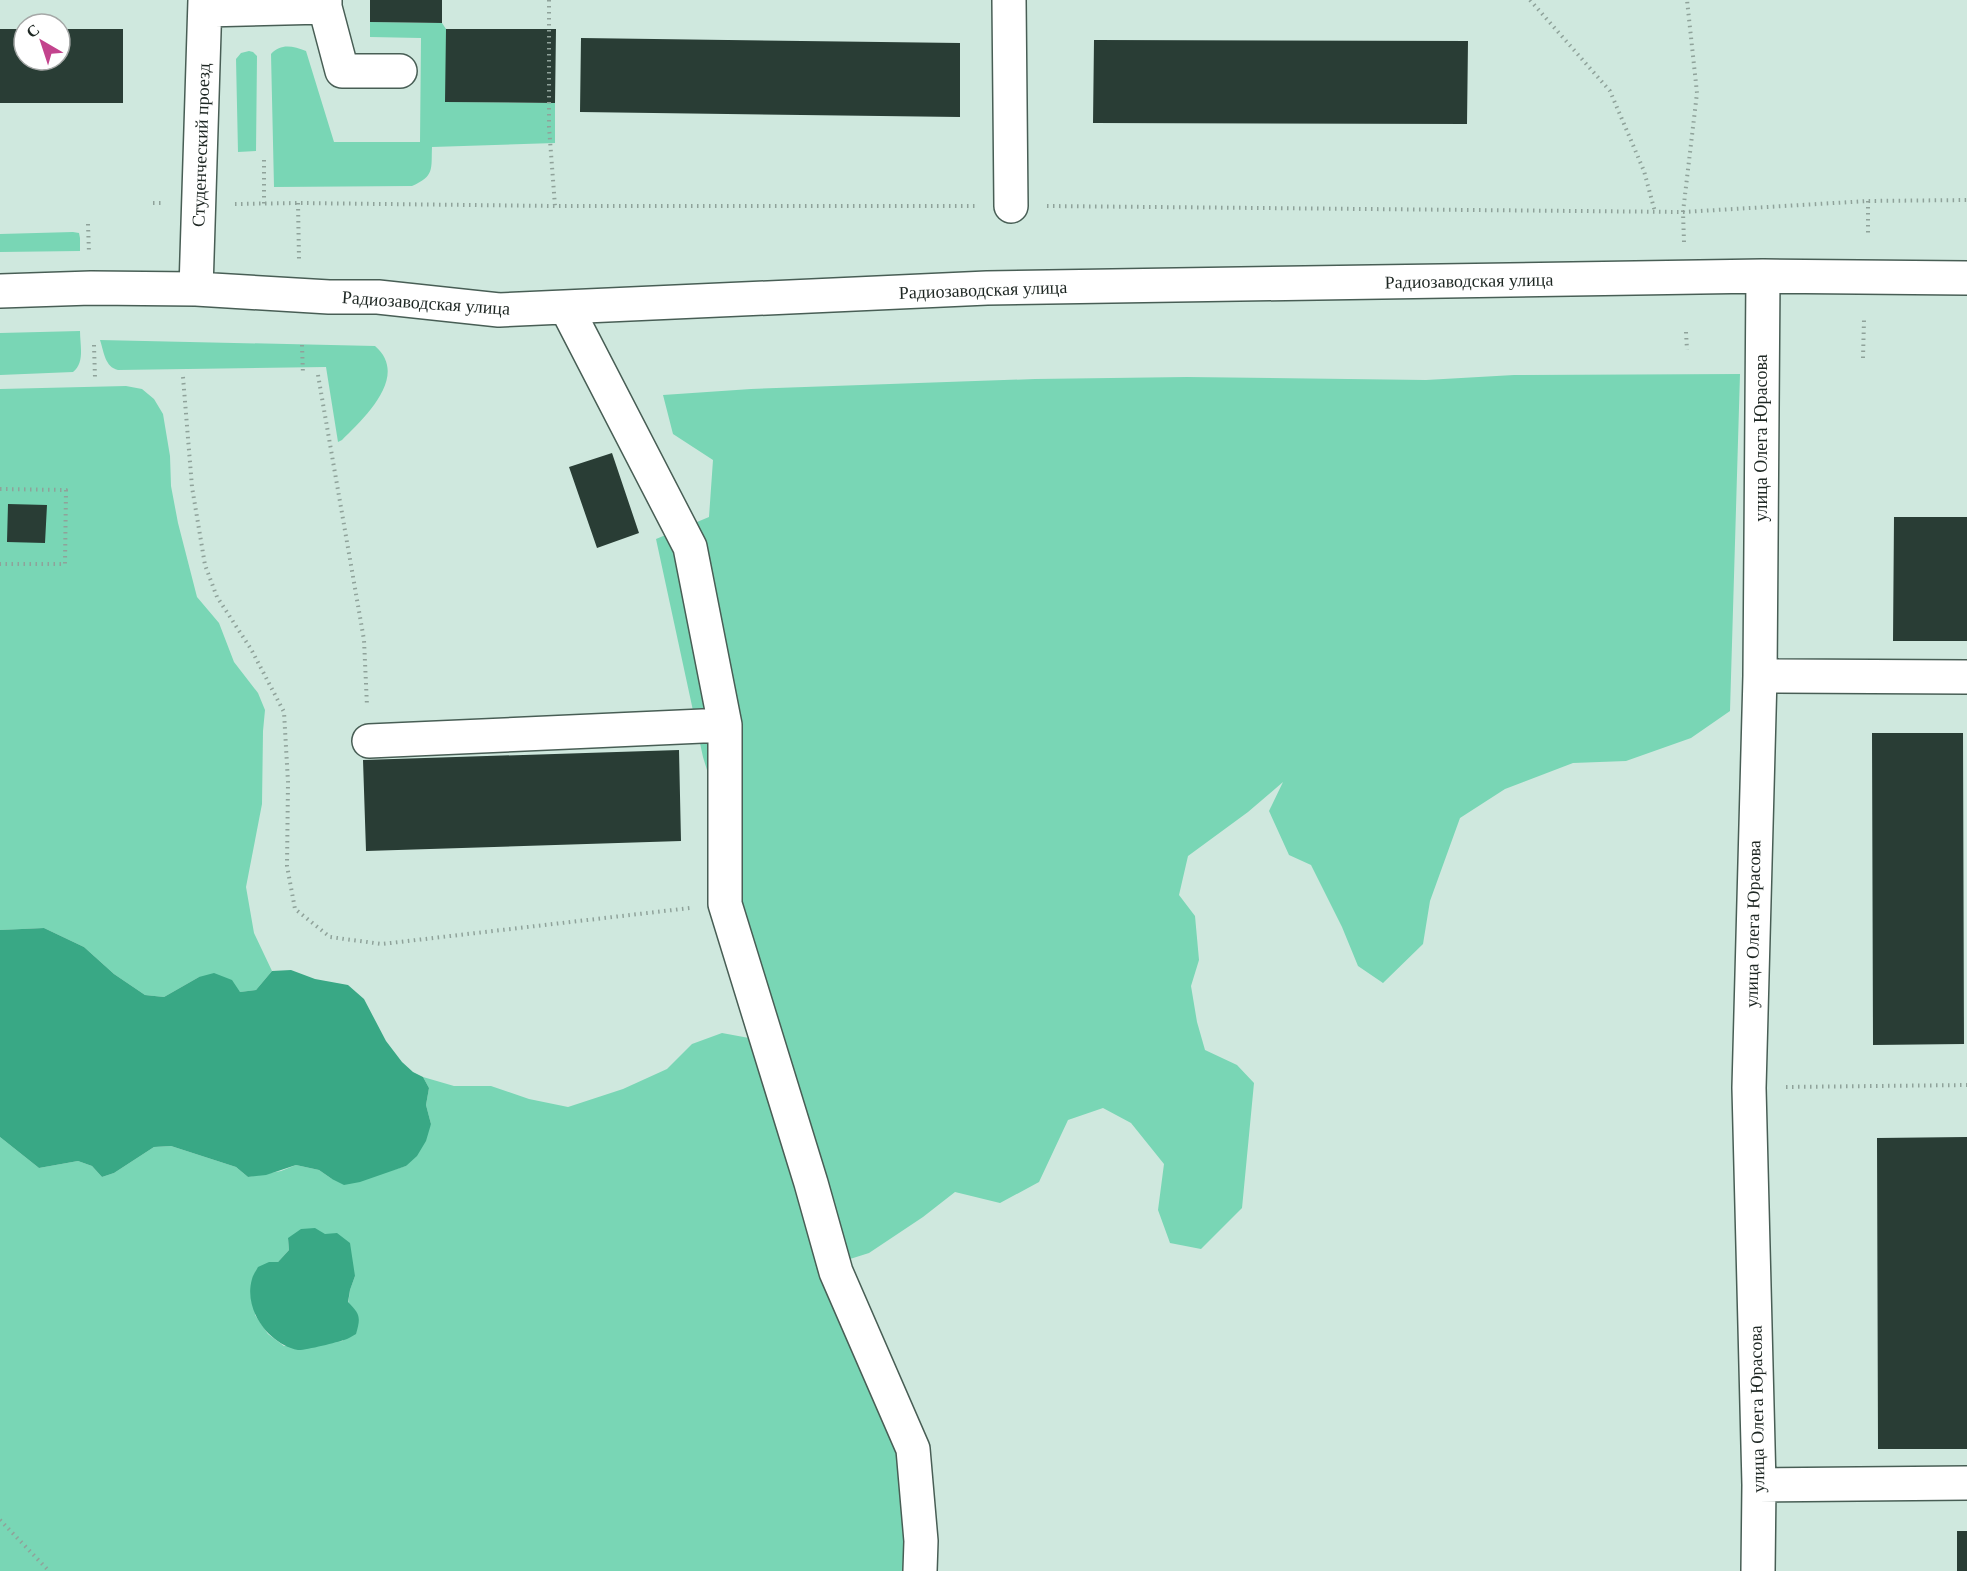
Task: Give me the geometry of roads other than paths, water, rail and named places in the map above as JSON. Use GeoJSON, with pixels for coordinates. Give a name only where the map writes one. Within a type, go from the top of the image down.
{"type":"FeatureCollection","features":[{"type":"Feature","properties":{"kind":"street"},"geometry":{"type":"LineString","coordinates":[[1009,0],[1011,206]]}},
{"type":"Feature","properties":{"kind":"street"},"geometry":{"type":"LineString","coordinates":[[205,5],[325,4],[342,71],[400,71]]}},
{"type":"Feature","properties":{"kind":"street","name":"Студенческий проезд"},"geometry":{"type":"LineString","coordinates":[[196,289],[205,5]]}},
{"type":"Feature","properties":{"kind":"street","name":"Радиозаводская улица"},"geometry":{"type":"LineString","coordinates":[[0,291],[91,288],[196,289],[329,297],[378,297],[499,310],[987,288],[1763,276],[1967,278]]}},
{"type":"Feature","properties":{"kind":"street","name":"улица Олега Юрасова"},"geometry":{"type":"LineString","coordinates":[[1758,1571],[1759,1485],[1749,1088],[1760,676],[1763,276]]}},
{"type":"Feature","properties":{"kind":"street"},"geometry":{"type":"LineString","coordinates":[[566,307],[690,547],[725,725],[725,904],[836,1272],[913,1449],[921,1541],[920,1571]]}},
{"type":"Feature","properties":{"kind":"street"},"geometry":{"type":"LineString","coordinates":[[1760,676],[1967,676]]}},
{"type":"Feature","properties":{"kind":"street"},"geometry":{"type":"LineString","coordinates":[[369,741],[725,725]]}},
{"type":"Feature","properties":{"kind":"street"},"geometry":{"type":"LineString","coordinates":[[1759,1485],[1967,1483]]}}]}
